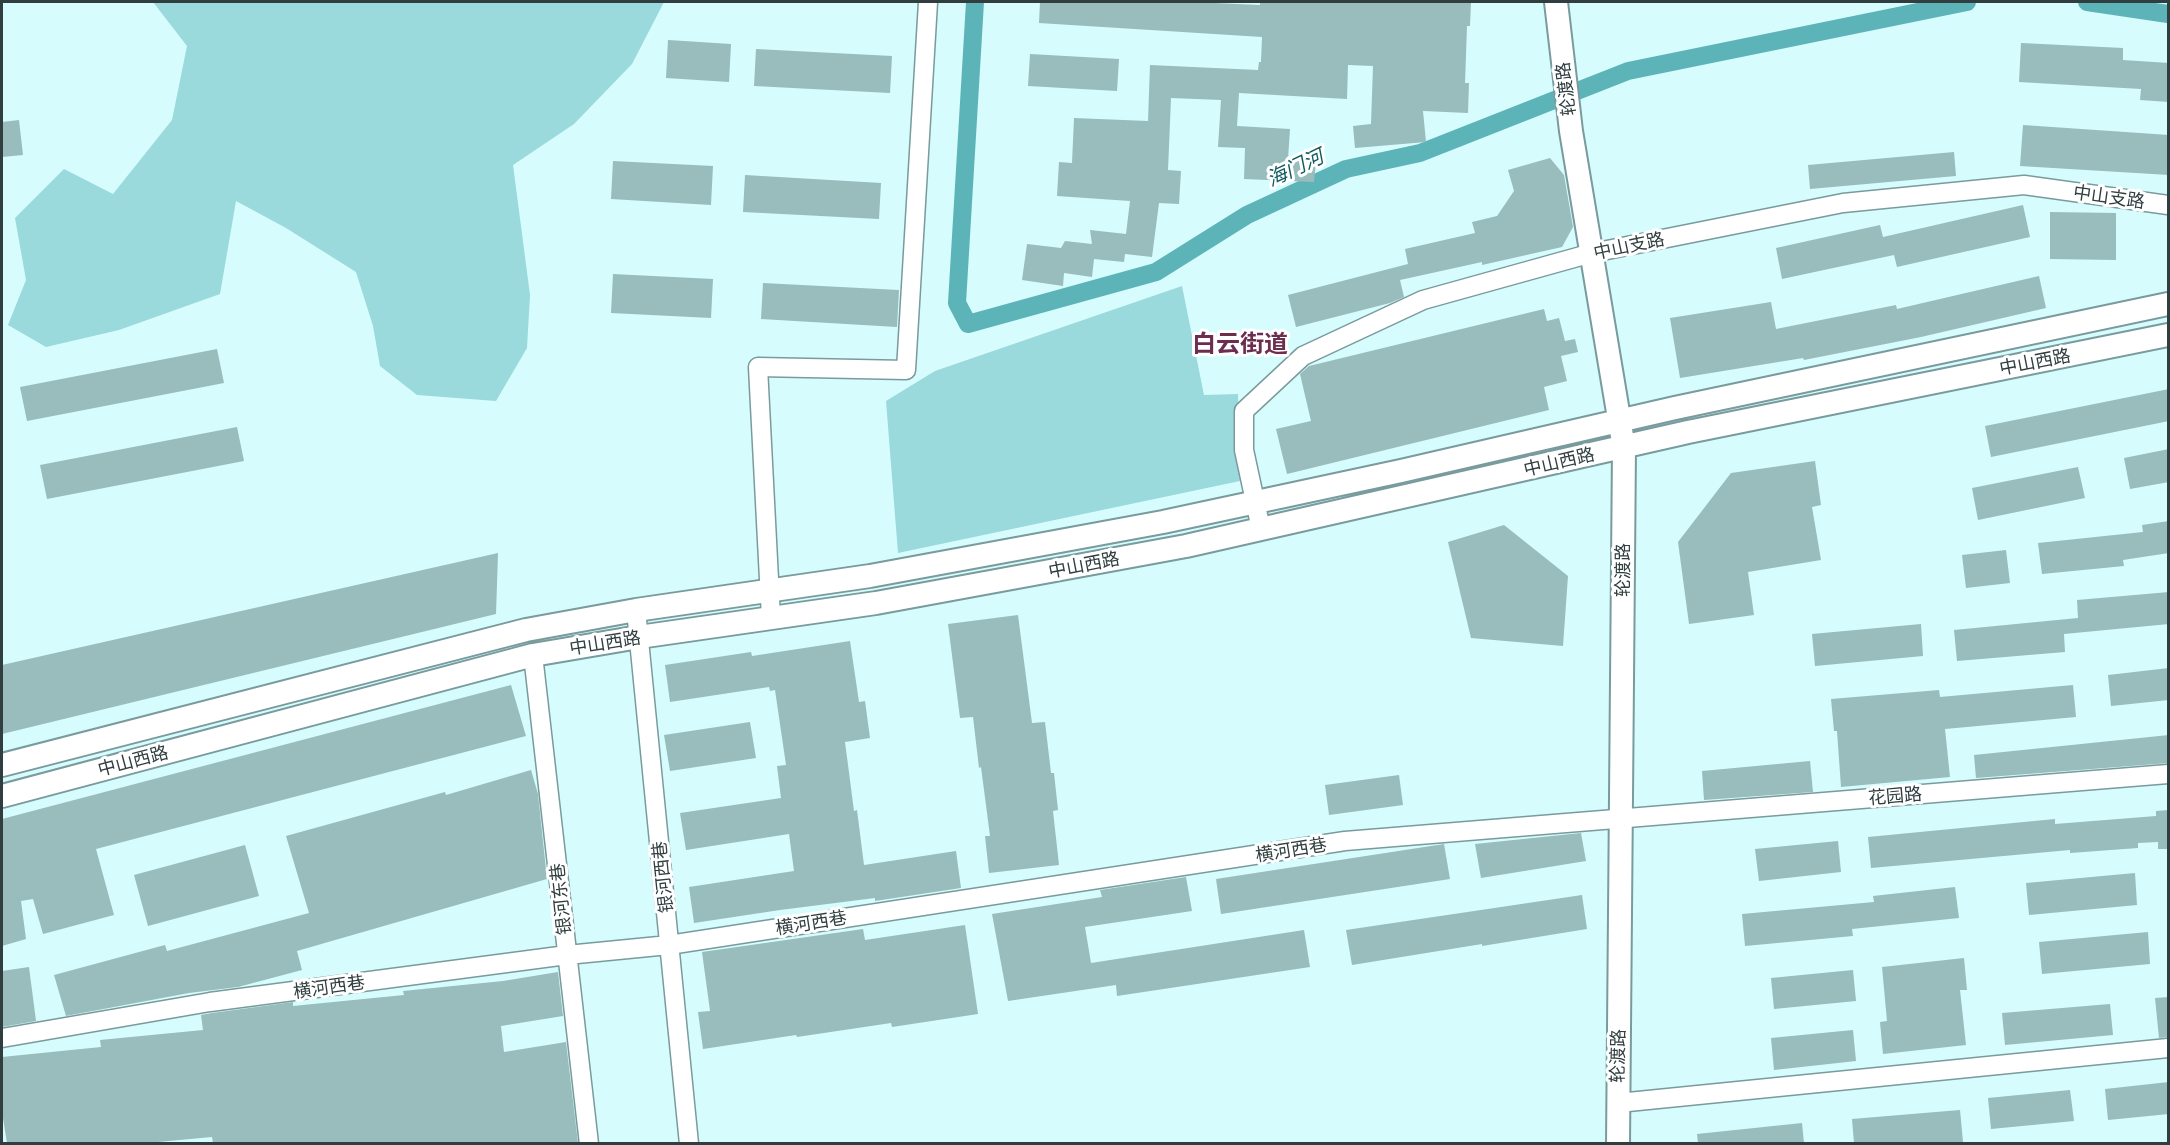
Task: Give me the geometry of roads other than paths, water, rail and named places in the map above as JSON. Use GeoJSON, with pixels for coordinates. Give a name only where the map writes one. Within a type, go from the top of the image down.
{"type":"FeatureCollection","features":[{"type":"Feature","properties":{"kind":"main road","name":"轮渡路"},"geometry":{"type":"LineString","coordinates":[[1556,2],[1571,131],[1624,448],[1618,1143]]}},
{"type":"Feature","properties":{"kind":"main road","name":"中山西路"},"geometry":{"type":"LineString","coordinates":[[2,765],[526,630],[636,610],[870,576],[1151,524],[1620,420],[2169,304]]}},
{"type":"Feature","properties":{"kind":"main road","name":"中山西路"},"geometry":{"type":"LineString","coordinates":[[2,796],[533,655],[639,637],[876,603],[1175,548],[1688,432],[2169,335]]}},
{"type":"Feature","properties":{"kind":"street"},"geometry":{"type":"LineString","coordinates":[[771,618],[758,367],[906,370],[928,2]]}},
{"type":"Feature","properties":{"kind":"street","name":"中山支路"},"geometry":{"type":"LineString","coordinates":[[1261,529],[1244,450],[1244,411],[1303,356],[1423,300],[1592,253],[1843,203],[2024,185],[2169,205]]}},
{"type":"Feature","properties":{"kind":"street","name":"银河西巷"},"geometry":{"type":"LineString","coordinates":[[636,610],[689,1143]]}},
{"type":"Feature","properties":{"kind":"street","name":"银河东巷"},"geometry":{"type":"LineString","coordinates":[[533,655],[589,1143]]}},
{"type":"Feature","properties":{"kind":"street","name":"花园路"},"geometry":{"type":"LineString","coordinates":[[1621,818],[2169,774]]}},
{"type":"Feature","properties":{"kind":"street","name":"横河西巷"},"geometry":{"type":"LineString","coordinates":[[2,1038],[210,1002],[567,955],[669,945],[1345,841],[1621,818]]}},
{"type":"Feature","properties":{"kind":"street"},"geometry":{"type":"LineString","coordinates":[[1618,1103],[2169,1048]]}},
{"type":"Feature","properties":{"kind":"waterway","name":"海门河"},"geometry":{"type":"LineString","coordinates":[[975,2],[957,303],[968,324],[1156,272],[1247,215],[1346,169],[1420,153],[1628,71],[1967,2]]}},
{"type":"Feature","properties":{"kind":"waterway","name":"海门河"},"geometry":{"type":"LineString","coordinates":[[2087,2],[2168,14]]}},
{"type":"Feature","properties":{"kind":"district","name":"白云街道"},"geometry":{"type":"Point","coordinates":[1240,344]}}]}
